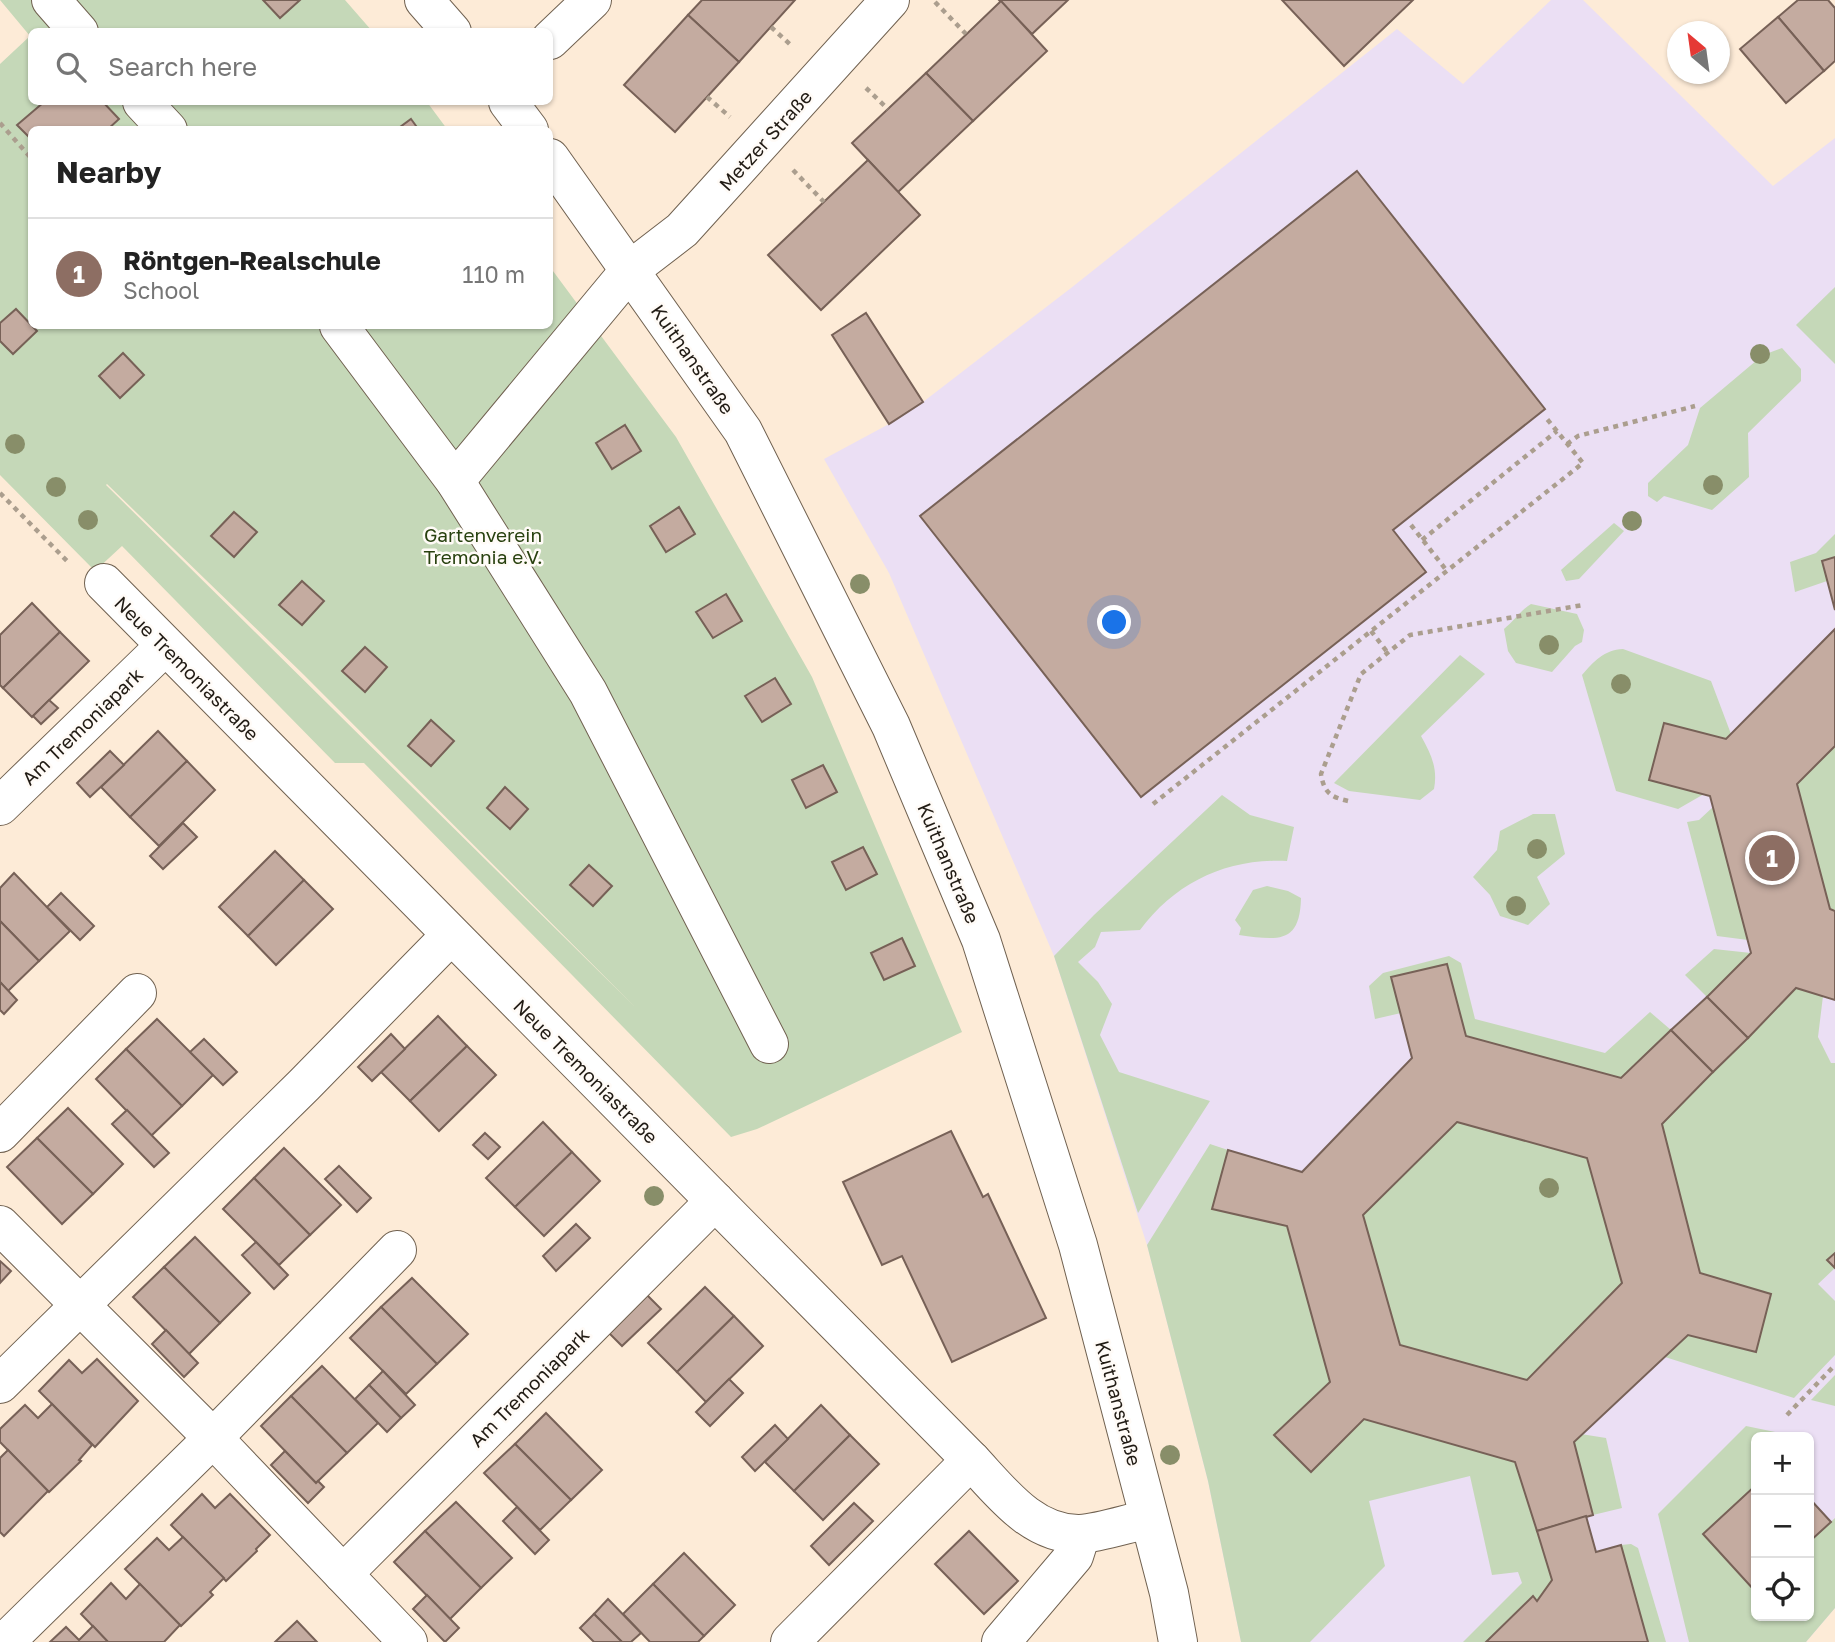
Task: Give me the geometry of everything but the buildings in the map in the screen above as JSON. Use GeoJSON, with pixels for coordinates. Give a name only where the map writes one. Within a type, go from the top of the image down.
{"type":"FeatureCollection","features":[{"type":"Feature","properties":{"kind":"street"},"geometry":{"type":"LineString","coordinates":[[51,0],[76,28]]}},
{"type":"Feature","properties":{"kind":"street"},"geometry":{"type":"LineString","coordinates":[[424,0],[448,28]]}},
{"type":"Feature","properties":{"kind":"street"},"geometry":{"type":"LineString","coordinates":[[553,37],[592,0]]}},
{"type":"Feature","properties":{"kind":"street","name":"Metzer Straße"},"geometry":{"type":"LineString","coordinates":[[455,481],[630,270],[682,230],[890,0]]}},
{"type":"Feature","properties":{"kind":"street"},"geometry":{"type":"LineString","coordinates":[[145,105],[164,126]]}},
{"type":"Feature","properties":{"kind":"street"},"geometry":{"type":"LineString","coordinates":[[510,105],[525,126]]}},
{"type":"Feature","properties":{"kind":"street","name":"Kuithanstraße"},"geometry":{"type":"LineString","coordinates":[[553,162],[743,431],[891,726],[981,940],[1078,1245],[1169,1593],[1178,1642]]}},
{"type":"Feature","properties":{"kind":"street"},"geometry":{"type":"LineString","coordinates":[[341,329],[455,481],[588,692],[769,1044]]}},
{"type":"Feature","properties":{"kind":"street","name":"Neue Tremoniastraße"},"geometry":{"type":"LineString","coordinates":[[104,583],[971,1460],[1021,1514],[1055,1531],[1081,1534]]}},
{"type":"Feature","properties":{"kind":"street","name":"Am Tremoniapark"},"geometry":{"type":"LineString","coordinates":[[0,806],[165,646]]}},
{"type":"Feature","properties":{"kind":"street"},"geometry":{"type":"LineString","coordinates":[[0,1384],[452,935]]}},
{"type":"Feature","properties":{"kind":"street"},"geometry":{"type":"LineString","coordinates":[[0,1133],[137,993]]}},
{"type":"Feature","properties":{"kind":"street","name":"Am Tremoniapark"},"geometry":{"type":"LineString","coordinates":[[343,1574],[715,1202]]}},
{"type":"Feature","properties":{"kind":"street"},"geometry":{"type":"LineString","coordinates":[[0,1226],[213,1438],[408,1642]]}},
{"type":"Feature","properties":{"kind":"street"},"geometry":{"type":"LineString","coordinates":[[5,1642],[213,1438],[397,1250]]}},
{"type":"Feature","properties":{"kind":"street"},"geometry":{"type":"LineString","coordinates":[[790,1642],[971,1460]]}},
{"type":"Feature","properties":{"kind":"street"},"geometry":{"type":"LineString","coordinates":[[1001,1642],[1074,1556],[1081,1534],[1149,1519]]}},
{"type":"Feature","properties":{"kind":"path"},"geometry":{"type":"LineString","coordinates":[[935,2],[966,34]]}},
{"type":"Feature","properties":{"kind":"path"},"geometry":{"type":"LineString","coordinates":[[861,83],[888,109]]}},
{"type":"Feature","properties":{"kind":"path"},"geometry":{"type":"LineString","coordinates":[[0,123],[28,154]]}},
{"type":"Feature","properties":{"kind":"path"},"geometry":{"type":"LineString","coordinates":[[787,164],[824,202]]}},
{"type":"Feature","properties":{"kind":"path"},"geometry":{"type":"LineString","coordinates":[[1567,444],[1578,436],[1695,406]]}},
{"type":"Feature","properties":{"kind":"path"},"geometry":{"type":"LineString","coordinates":[[1153,804],[1583,463],[1547,419]]}},
{"type":"Feature","properties":{"kind":"path"},"geometry":{"type":"LineString","coordinates":[[1422,540],[1557,431]]}},
{"type":"Feature","properties":{"kind":"path"},"geometry":{"type":"LineString","coordinates":[[0,493],[93,587],[104,583]]}},
{"type":"Feature","properties":{"kind":"path"},"geometry":{"type":"LineString","coordinates":[[1411,525],[1447,571]]}},
{"type":"Feature","properties":{"kind":"path"},"geometry":{"type":"LineString","coordinates":[[1348,801],[1334,797],[1323,787],[1321,774],[1361,674],[1410,635],[1583,604]]}},
{"type":"Feature","properties":{"kind":"path"},"geometry":{"type":"LineString","coordinates":[[1371,631],[1388,653]]}},
{"type":"Feature","properties":{"kind":"path"},"geometry":{"type":"LineString","coordinates":[[1787,1415],[1835,1365]]}},
{"type":"Feature","properties":{"kind":"shaded area"},"geometry":{"type":"Polygon","coordinates":[[[1551,0],[1583,0],[1773,186],[1835,138],[1835,1608],[1806,1642],[1241,1642],[1208,1481],[1147,1245],[1054,956],[889,573],[824,459],[889,424],[923,402],[1397,29],[1463,84],[1551,0]]]}},
{"type":"Feature","properties":{"kind":"green space","name":"Gartenverein Tremonia e.V."},"geometry":{"type":"Polygon","coordinates":[[[0,0],[345,0],[369,28],[28,28],[28,34],[0,0]]]}},
{"type":"Feature","properties":{"kind":"green space","name":"Gartenverein Tremonia e.V."},"geometry":{"type":"Polygon","coordinates":[[[28,38],[28,105],[429,105],[445,126],[28,126],[28,329],[553,329],[553,271],[676,437],[812,677],[962,1032],[757,1129],[731,1137],[364,763],[335,763],[122,546],[95,571],[0,475],[0,64],[28,38]],[[106,485],[635,1007],[304,675],[106,485]]]}},
{"type":"Feature","properties":{"kind":"green space"},"geometry":{"type":"Polygon","coordinates":[[[1835,287],[1835,364],[1796,325],[1835,287]]]}},
{"type":"Feature","properties":{"kind":"green space"},"geometry":{"type":"Polygon","coordinates":[[[1782,348],[1801,369],[1801,381],[1748,433],[1749,477],[1712,510],[1664,496],[1657,502],[1648,496],[1648,483],[1688,445],[1700,408],[1763,355],[1782,348]]]}},
{"type":"Feature","properties":{"kind":"green space"},"geometry":{"type":"Polygon","coordinates":[[[1614,523],[1624,531],[1579,579],[1566,581],[1561,570],[1614,523]]]}},
{"type":"Feature","properties":{"kind":"green space"},"geometry":{"type":"Polygon","coordinates":[[[1835,534],[1835,557],[1822,561],[1827,581],[1795,592],[1790,562],[1816,553],[1835,534]]]}},
{"type":"Feature","properties":{"kind":"green space"},"geometry":{"type":"Polygon","coordinates":[[[1531,604],[1577,614],[1584,630],[1582,642],[1575,646],[1552,672],[1516,663],[1508,651],[1504,629],[1531,604]]]}},
{"type":"Feature","properties":{"kind":"green space"},"geometry":{"type":"Polygon","coordinates":[[[1623,649],[1711,681],[1731,734],[1726,739],[1664,723],[1649,779],[1704,794],[1678,809],[1616,791],[1582,675],[1605,654],[1623,649]]]}},
{"type":"Feature","properties":{"kind":"green space"},"geometry":{"type":"Polygon","coordinates":[[[1460,655],[1485,674],[1421,736],[1433,761],[1434,789],[1420,800],[1349,791],[1334,783],[1460,655]]]}},
{"type":"Feature","properties":{"kind":"green space"},"geometry":{"type":"Polygon","coordinates":[[[1835,746],[1835,911],[1830,909],[1797,784],[1835,746]]]}},
{"type":"Feature","properties":{"kind":"green space"},"geometry":{"type":"Polygon","coordinates":[[[1222,795],[1250,815],[1294,827],[1287,861],[1244,864],[1204,876],[1170,899],[1140,930],[1101,932],[1095,947],[1078,962],[1098,982],[1112,1004],[1100,1035],[1119,1072],[1210,1101],[1138,1213],[1054,956],[1222,795]]]}},
{"type":"Feature","properties":{"kind":"green space"},"geometry":{"type":"Polygon","coordinates":[[[1713,807],[1748,940],[1717,936],[1687,822],[1699,820],[1713,807]]]}},
{"type":"Feature","properties":{"kind":"green space"},"geometry":{"type":"Polygon","coordinates":[[[1533,814],[1555,814],[1565,854],[1537,877],[1550,904],[1528,925],[1500,916],[1490,895],[1473,877],[1497,850],[1500,831],[1533,814]]]}},
{"type":"Feature","properties":{"kind":"green space"},"geometry":{"type":"Polygon","coordinates":[[[1267,886],[1288,891],[1301,898],[1296,924],[1291,932],[1275,938],[1239,935],[1241,928],[1235,920],[1253,890],[1267,886]]]}},
{"type":"Feature","properties":{"kind":"green space"},"geometry":{"type":"Polygon","coordinates":[[[1714,949],[1751,953],[1707,997],[1685,975],[1714,949]]]}},
{"type":"Feature","properties":{"kind":"green space"},"geometry":{"type":"Polygon","coordinates":[[[1449,956],[1461,963],[1475,1019],[1605,1053],[1650,1012],[1671,1030],[1621,1078],[1466,1036],[1446,965],[1392,977],[1401,1013],[1375,1019],[1369,986],[1383,973],[1449,956]]]}},
{"type":"Feature","properties":{"kind":"green space"},"geometry":{"type":"Polygon","coordinates":[[[1796,988],[1823,996],[1818,1037],[1831,1063],[1835,1063],[1835,1253],[1828,1260],[1835,1268],[1818,1284],[1835,1301],[1835,1355],[1794,1398],[1665,1357],[1688,1335],[1756,1352],[1771,1294],[1700,1273],[1662,1124],[1796,988]]]}},
{"type":"Feature","properties":{"kind":"green space"},"geometry":{"type":"Polygon","coordinates":[[[1457,1122],[1587,1158],[1622,1283],[1527,1380],[1400,1345],[1363,1215],[1457,1122]]]}},
{"type":"Feature","properties":{"kind":"green space"},"geometry":{"type":"Polygon","coordinates":[[[1210,1144],[1228,1150],[1212,1209],[1287,1226],[1330,1382],[1274,1435],[1311,1472],[1364,1419],[1515,1462],[1552,1580],[1537,1601],[1532,1596],[1486,1642],[1463,1642],[1522,1583],[1518,1572],[1492,1575],[1470,1476],[1369,1501],[1385,1566],[1310,1642],[1241,1642],[1208,1481],[1147,1245],[1210,1144]]]}},
{"type":"Feature","properties":{"kind":"green space"},"geometry":{"type":"Polygon","coordinates":[[[1835,1375],[1835,1406],[1811,1400],[1835,1375]]]}},
{"type":"Feature","properties":{"kind":"green space"},"geometry":{"type":"Polygon","coordinates":[[[1746,1426],[1775,1432],[1751,1432],[1751,1490],[1703,1534],[1751,1585],[1751,1621],[1814,1621],[1814,1537],[1835,1518],[1835,1608],[1806,1642],[1689,1642],[1658,1514],[1746,1426]]]}},
{"type":"Feature","properties":{"kind":"green space"},"geometry":{"type":"Polygon","coordinates":[[[1581,1434],[1606,1438],[1622,1508],[1593,1515],[1574,1442],[1581,1434]]]}},
{"type":"Feature","properties":{"kind":"green space"},"geometry":{"type":"Polygon","coordinates":[[[1631,1544],[1638,1548],[1666,1642],[1648,1642],[1621,1545],[1631,1544]]]}},
{"type":"Feature","properties":{"kind":"place","name":"Röntgen-Realschule"},"geometry":{"type":"Point","coordinates":[1772,858]}}]}
